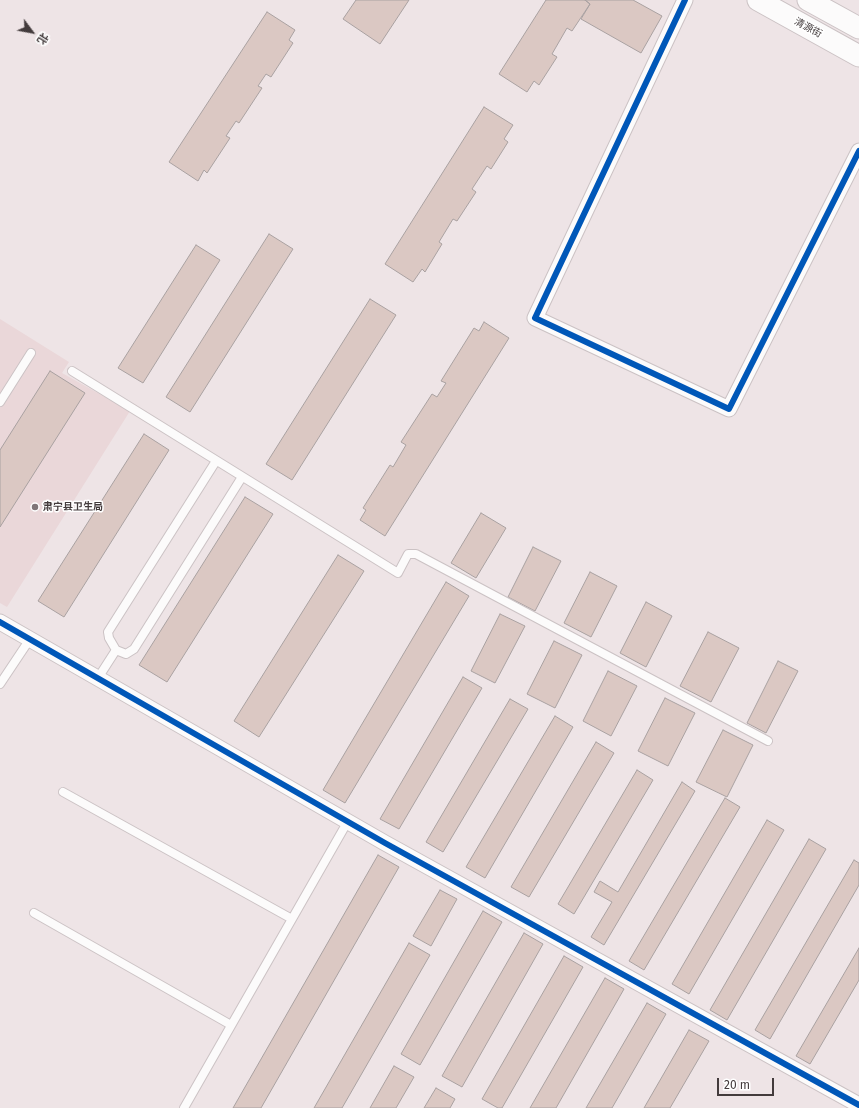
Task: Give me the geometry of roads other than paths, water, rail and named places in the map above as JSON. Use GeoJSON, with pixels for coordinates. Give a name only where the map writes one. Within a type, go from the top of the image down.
{"type":"FeatureCollection","features":[{"type":"Feature","properties":{"kind":"main road","name":"清源街"},"geometry":{"type":"LineString","coordinates":[[758,0],[859,56]]}},
{"type":"Feature","properties":{"kind":"main road"},"geometry":{"type":"LineString","coordinates":[[808,0],[859,28]]}},
{"type":"Feature","properties":{"kind":"street"},"geometry":{"type":"LineString","coordinates":[[685,0],[535,318],[729,409],[859,151]]}},
{"type":"Feature","properties":{"kind":"street"},"geometry":{"type":"LineString","coordinates":[[0,622],[348,821],[859,1105]]}},
{"type":"Feature","properties":{"kind":"lane"},"geometry":{"type":"LineString","coordinates":[[0,402],[31,353]]}},
{"type":"Feature","properties":{"kind":"lane"},"geometry":{"type":"LineString","coordinates":[[72,371],[398,573],[408,554],[416,554],[768,741]]}},
{"type":"Feature","properties":{"kind":"lane"},"geometry":{"type":"LineString","coordinates":[[216,461],[108,632],[109,638],[116,650],[126,654],[134,649],[242,477]]}},
{"type":"Feature","properties":{"kind":"lane"},"geometry":{"type":"LineString","coordinates":[[0,684],[30,639]]}},
{"type":"Feature","properties":{"kind":"lane"},"geometry":{"type":"LineString","coordinates":[[98,678],[116,650]]}},
{"type":"Feature","properties":{"kind":"lane"},"geometry":{"type":"LineString","coordinates":[[63,792],[292,919]]}},
{"type":"Feature","properties":{"kind":"lane"},"geometry":{"type":"LineString","coordinates":[[184,1108],[348,821]]}},
{"type":"Feature","properties":{"kind":"lane"},"geometry":{"type":"LineString","coordinates":[[34,913],[231,1025]]}},
{"type":"Feature","properties":{"kind":"place","name":"肃宁县卫生局"},"geometry":{"type":"Point","coordinates":[35,507]}}]}
